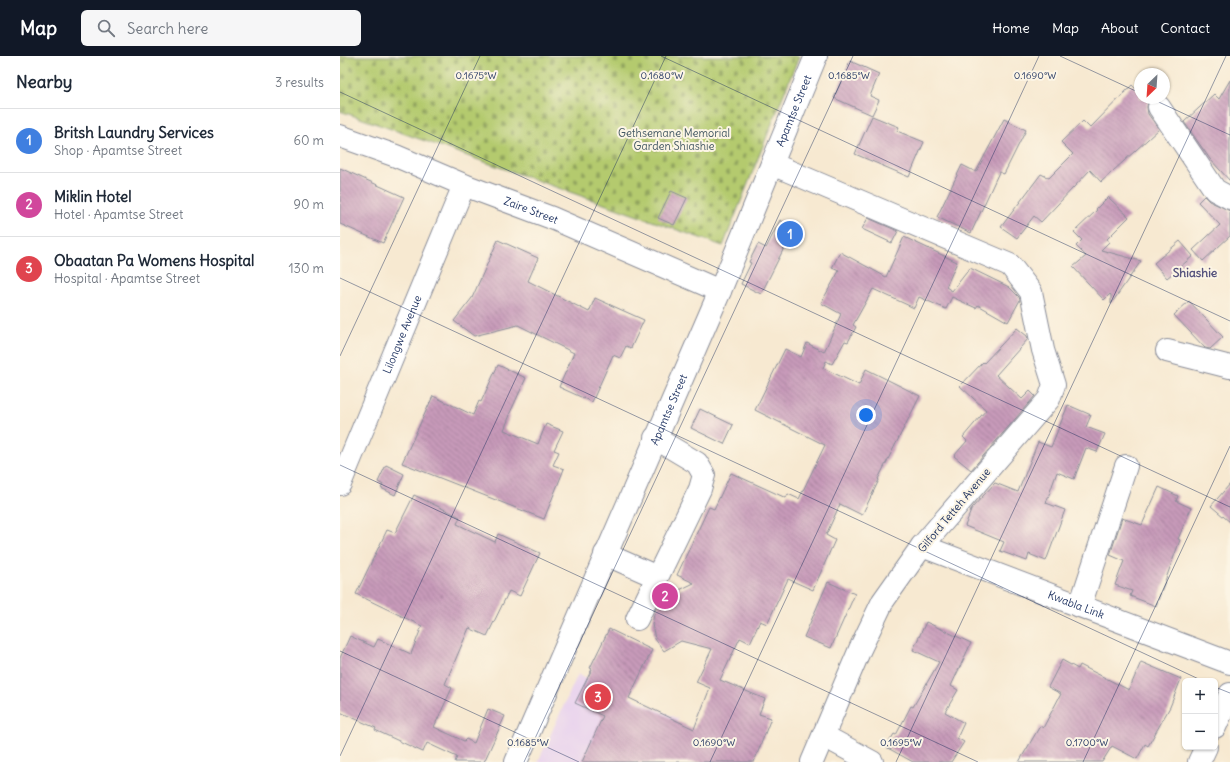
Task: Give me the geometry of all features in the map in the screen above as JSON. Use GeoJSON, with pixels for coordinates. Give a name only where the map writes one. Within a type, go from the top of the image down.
{"type":"FeatureCollection","features":[{"type":"Feature","properties":{"kind":"street","name":"Apamtse Street"},"geometry":{"type":"LineString","coordinates":[[516,762],[720,291],[816,56]]}},
{"type":"Feature","properties":{"kind":"street"},"geometry":{"type":"LineString","coordinates":[[1159,107],[1215,190],[1230,198]]}},
{"type":"Feature","properties":{"kind":"street","name":"Zaire Street"},"geometry":{"type":"LineString","coordinates":[[340,136],[396,156],[464,185],[552,218],[720,291]]}},
{"type":"Feature","properties":{"kind":"street","name":"Gilford Tetteh Avenue"},"geometry":{"type":"LineString","coordinates":[[772,164],[1010,265],[1031,292],[1043,350],[1054,385],[1049,399],[922,546],[882,601],[812,762]]}},
{"type":"Feature","properties":{"kind":"street","name":"Lilongwe Avenue"},"geometry":{"type":"LineString","coordinates":[[340,484],[464,185]]}},
{"type":"Feature","properties":{"kind":"street"},"geometry":{"type":"LineString","coordinates":[[1166,351],[1230,367]]}},
{"type":"Feature","properties":{"kind":"street"},"geometry":{"type":"LineString","coordinates":[[637,619],[700,489],[704,475],[697,463],[656,438]]}},
{"type":"Feature","properties":{"kind":"street"},"geometry":{"type":"LineString","coordinates":[[1080,606],[1126,466]]}},
{"type":"Feature","properties":{"kind":"street","name":"Kwabla Link"},"geometry":{"type":"LineString","coordinates":[[922,546],[1230,663]]}},
{"type":"Feature","properties":{"kind":"street"},"geometry":{"type":"LineString","coordinates":[[605,554],[657,577]]}},
{"type":"Feature","properties":{"kind":"street"},"geometry":{"type":"LineString","coordinates":[[1218,720],[1230,694]]}},
{"type":"Feature","properties":{"kind":"street"},"geometry":{"type":"LineString","coordinates":[[824,736],[872,762]]}},
{"type":"Feature","properties":{"kind":"street"},"geometry":{"type":"LineString","coordinates":[[1199,762],[1205,750]]}},
{"type":"Feature","properties":{"kind":"shaded area"},"geometry":{"type":"Polygon","coordinates":[[[578,674],[678,719],[659,762],[538,762],[578,674]]]}},
{"type":"Feature","properties":{"kind":"green space","name":"Gethsemane Memorial Garden Shiashie"},"geometry":{"type":"Polygon","coordinates":[[[340,56],[799,56],[723,246],[340,111],[340,56]]]}},
{"type":"Feature","properties":{"kind":"building"},"geometry":{"type":"Polygon","coordinates":[[[850,61],[879,74],[870,96],[879,100],[872,115],[834,98],[850,61]]]}},
{"type":"Feature","properties":{"kind":"building"},"geometry":{"type":"Polygon","coordinates":[[[1230,80],[1230,181],[1210,159],[1184,122],[1214,94],[1219,99],[1230,80]]]}},
{"type":"Feature","properties":{"kind":"building"},"geometry":{"type":"Polygon","coordinates":[[[1132,85],[1134,87],[1134,104],[1148,104],[1148,114],[1159,129],[1101,182],[1090,170],[1041,222],[1034,216],[1017,238],[1001,227],[1041,174],[1049,178],[1073,154],[1061,142],[1083,121],[1090,128],[1132,85]]]}},
{"type":"Feature","properties":{"kind":"building"},"geometry":{"type":"Polygon","coordinates":[[[872,116],[899,127],[897,131],[924,142],[909,177],[855,154],[872,116]]]}},
{"type":"Feature","properties":{"kind":"building"},"geometry":{"type":"Polygon","coordinates":[[[1004,119],[1026,130],[1004,174],[999,172],[971,233],[937,217],[962,165],[976,172],[1004,119]]]}},
{"type":"Feature","properties":{"kind":"building"},"geometry":{"type":"Polygon","coordinates":[[[340,168],[404,197],[383,243],[340,224],[340,168]]]}},
{"type":"Feature","properties":{"kind":"building"},"geometry":{"type":"Polygon","coordinates":[[[671,191],[687,198],[674,225],[658,218],[671,191]]]}},
{"type":"Feature","properties":{"kind":"building"},"geometry":{"type":"Polygon","coordinates":[[[1204,196],[1209,201],[1230,212],[1230,236],[1203,261],[1193,250],[1220,225],[1198,202],[1204,196]]]}},
{"type":"Feature","properties":{"kind":"building"},"geometry":{"type":"Polygon","coordinates":[[[1108,197],[1129,217],[1107,239],[1109,242],[1101,250],[1141,261],[1111,304],[1110,294],[1104,300],[1073,267],[1086,256],[1076,246],[1082,240],[1074,232],[1108,197]]]}},
{"type":"Feature","properties":{"kind":"building"},"geometry":{"type":"Polygon","coordinates":[[[868,218],[898,231],[892,243],[862,229],[868,218]]]}},
{"type":"Feature","properties":{"kind":"building"},"geometry":{"type":"Polygon","coordinates":[[[780,220],[794,228],[761,294],[741,284],[751,263],[749,262],[758,244],[766,248],[780,220]]]}},
{"type":"Feature","properties":{"kind":"building"},"geometry":{"type":"Polygon","coordinates":[[[904,237],[957,262],[946,287],[952,291],[970,268],[1009,287],[1020,300],[1008,322],[978,305],[976,308],[952,297],[946,309],[919,297],[914,308],[873,289],[853,325],[856,327],[848,342],[845,341],[832,364],[826,361],[823,368],[859,385],[866,369],[920,396],[878,479],[879,480],[862,515],[840,504],[826,535],[835,540],[813,590],[788,579],[767,624],[760,621],[750,643],[740,638],[720,680],[765,699],[759,714],[771,718],[754,762],[582,762],[603,716],[575,703],[592,669],[590,668],[609,629],[652,650],[629,698],[694,729],[710,688],[696,682],[712,649],[681,641],[664,651],[655,639],[652,624],[655,610],[665,597],[694,583],[677,575],[709,507],[714,509],[731,473],[786,498],[788,494],[799,499],[825,445],[755,410],[785,349],[801,357],[807,343],[824,352],[841,314],[821,303],[839,271],[832,268],[840,252],[886,277],[904,237]]]}},
{"type":"Feature","properties":{"kind":"building"},"geometry":{"type":"Polygon","coordinates":[[[498,240],[538,258],[528,281],[589,312],[595,298],[644,320],[631,348],[626,346],[620,358],[613,355],[592,402],[559,387],[574,353],[518,325],[474,336],[454,321],[472,298],[498,240]]]}},
{"type":"Feature","properties":{"kind":"building"},"geometry":{"type":"Polygon","coordinates":[[[1180,241],[1193,256],[1167,278],[1154,263],[1180,241]]]}},
{"type":"Feature","properties":{"kind":"building"},"geometry":{"type":"Polygon","coordinates":[[[1189,301],[1223,337],[1210,349],[1205,348],[1174,315],[1189,301]]]}},
{"type":"Feature","properties":{"kind":"building"},"geometry":{"type":"Polygon","coordinates":[[[1017,328],[1027,336],[1028,339],[996,375],[1022,399],[1030,391],[1035,396],[971,470],[954,456],[967,441],[963,437],[986,410],[960,386],[1017,328]]]}},
{"type":"Feature","properties":{"kind":"building"},"geometry":{"type":"Polygon","coordinates":[[[498,365],[526,378],[509,415],[504,430],[538,444],[546,424],[563,431],[554,450],[559,452],[553,465],[564,469],[544,519],[402,463],[433,396],[473,415],[479,401],[481,402],[498,365]]]}},
{"type":"Feature","properties":{"kind":"building"},"geometry":{"type":"Polygon","coordinates":[[[1068,405],[1091,415],[1086,427],[1105,434],[1097,452],[1086,448],[1074,479],[1057,472],[1046,503],[1065,510],[1046,561],[1029,554],[1027,561],[1000,551],[1004,542],[965,526],[972,508],[995,483],[1018,492],[1038,442],[1051,447],[1068,405]]]}},
{"type":"Feature","properties":{"kind":"building"},"geometry":{"type":"Polygon","coordinates":[[[700,409],[733,425],[724,444],[691,428],[700,409]]]}},
{"type":"Feature","properties":{"kind":"building"},"geometry":{"type":"Polygon","coordinates":[[[386,465],[404,474],[395,495],[381,488],[383,485],[378,482],[386,465]]]}},
{"type":"Feature","properties":{"kind":"building"},"geometry":{"type":"Polygon","coordinates":[[[1230,484],[1230,522],[1211,506],[1230,484]]]}},
{"type":"Feature","properties":{"kind":"building"},"geometry":{"type":"Polygon","coordinates":[[[1159,487],[1178,496],[1176,501],[1191,508],[1178,539],[1180,540],[1156,606],[1130,596],[1132,591],[1115,585],[1124,561],[1110,555],[1122,518],[1142,525],[1159,487]]]}},
{"type":"Feature","properties":{"kind":"building"},"geometry":{"type":"Polygon","coordinates":[[[414,495],[460,517],[457,524],[495,542],[498,534],[540,553],[520,596],[509,591],[487,636],[469,628],[445,684],[452,688],[434,727],[464,741],[466,739],[474,743],[488,709],[505,716],[484,762],[455,762],[457,757],[427,743],[423,752],[375,730],[376,728],[340,712],[340,658],[350,636],[374,647],[378,639],[411,654],[422,626],[356,594],[387,530],[395,533],[414,495]]]}},
{"type":"Feature","properties":{"kind":"building"},"geometry":{"type":"Polygon","coordinates":[[[828,582],[855,594],[831,648],[804,637],[828,582]]]}},
{"type":"Feature","properties":{"kind":"building"},"geometry":{"type":"Polygon","coordinates":[[[926,622],[971,643],[951,686],[958,690],[945,712],[964,723],[957,738],[964,742],[951,762],[913,762],[886,747],[894,734],[896,735],[911,706],[913,707],[939,662],[913,650],[926,622]]]}},
{"type":"Feature","properties":{"kind":"building"},"geometry":{"type":"Polygon","coordinates":[[[1062,660],[1078,669],[1080,665],[1129,690],[1141,662],[1181,679],[1170,707],[1148,746],[1145,744],[1137,759],[1112,746],[1102,762],[1019,762],[1040,726],[1043,728],[1061,694],[1048,687],[1062,660]]]}},
{"type":"Feature","properties":{"kind":"place","name":"Britsh Laundry Services"},"geometry":{"type":"Point","coordinates":[790,234]}},
{"type":"Feature","properties":{"kind":"place","name":"Miklin Hotel"},"geometry":{"type":"Point","coordinates":[665,596]}},
{"type":"Feature","properties":{"kind":"place","name":"Obaatan Pa Womens Hospital"},"geometry":{"type":"Point","coordinates":[598,697]}},
{"type":"Feature","properties":{"kind":"district","name":"Shiashie"},"geometry":{"type":"Point","coordinates":[1195,272]}}]}
